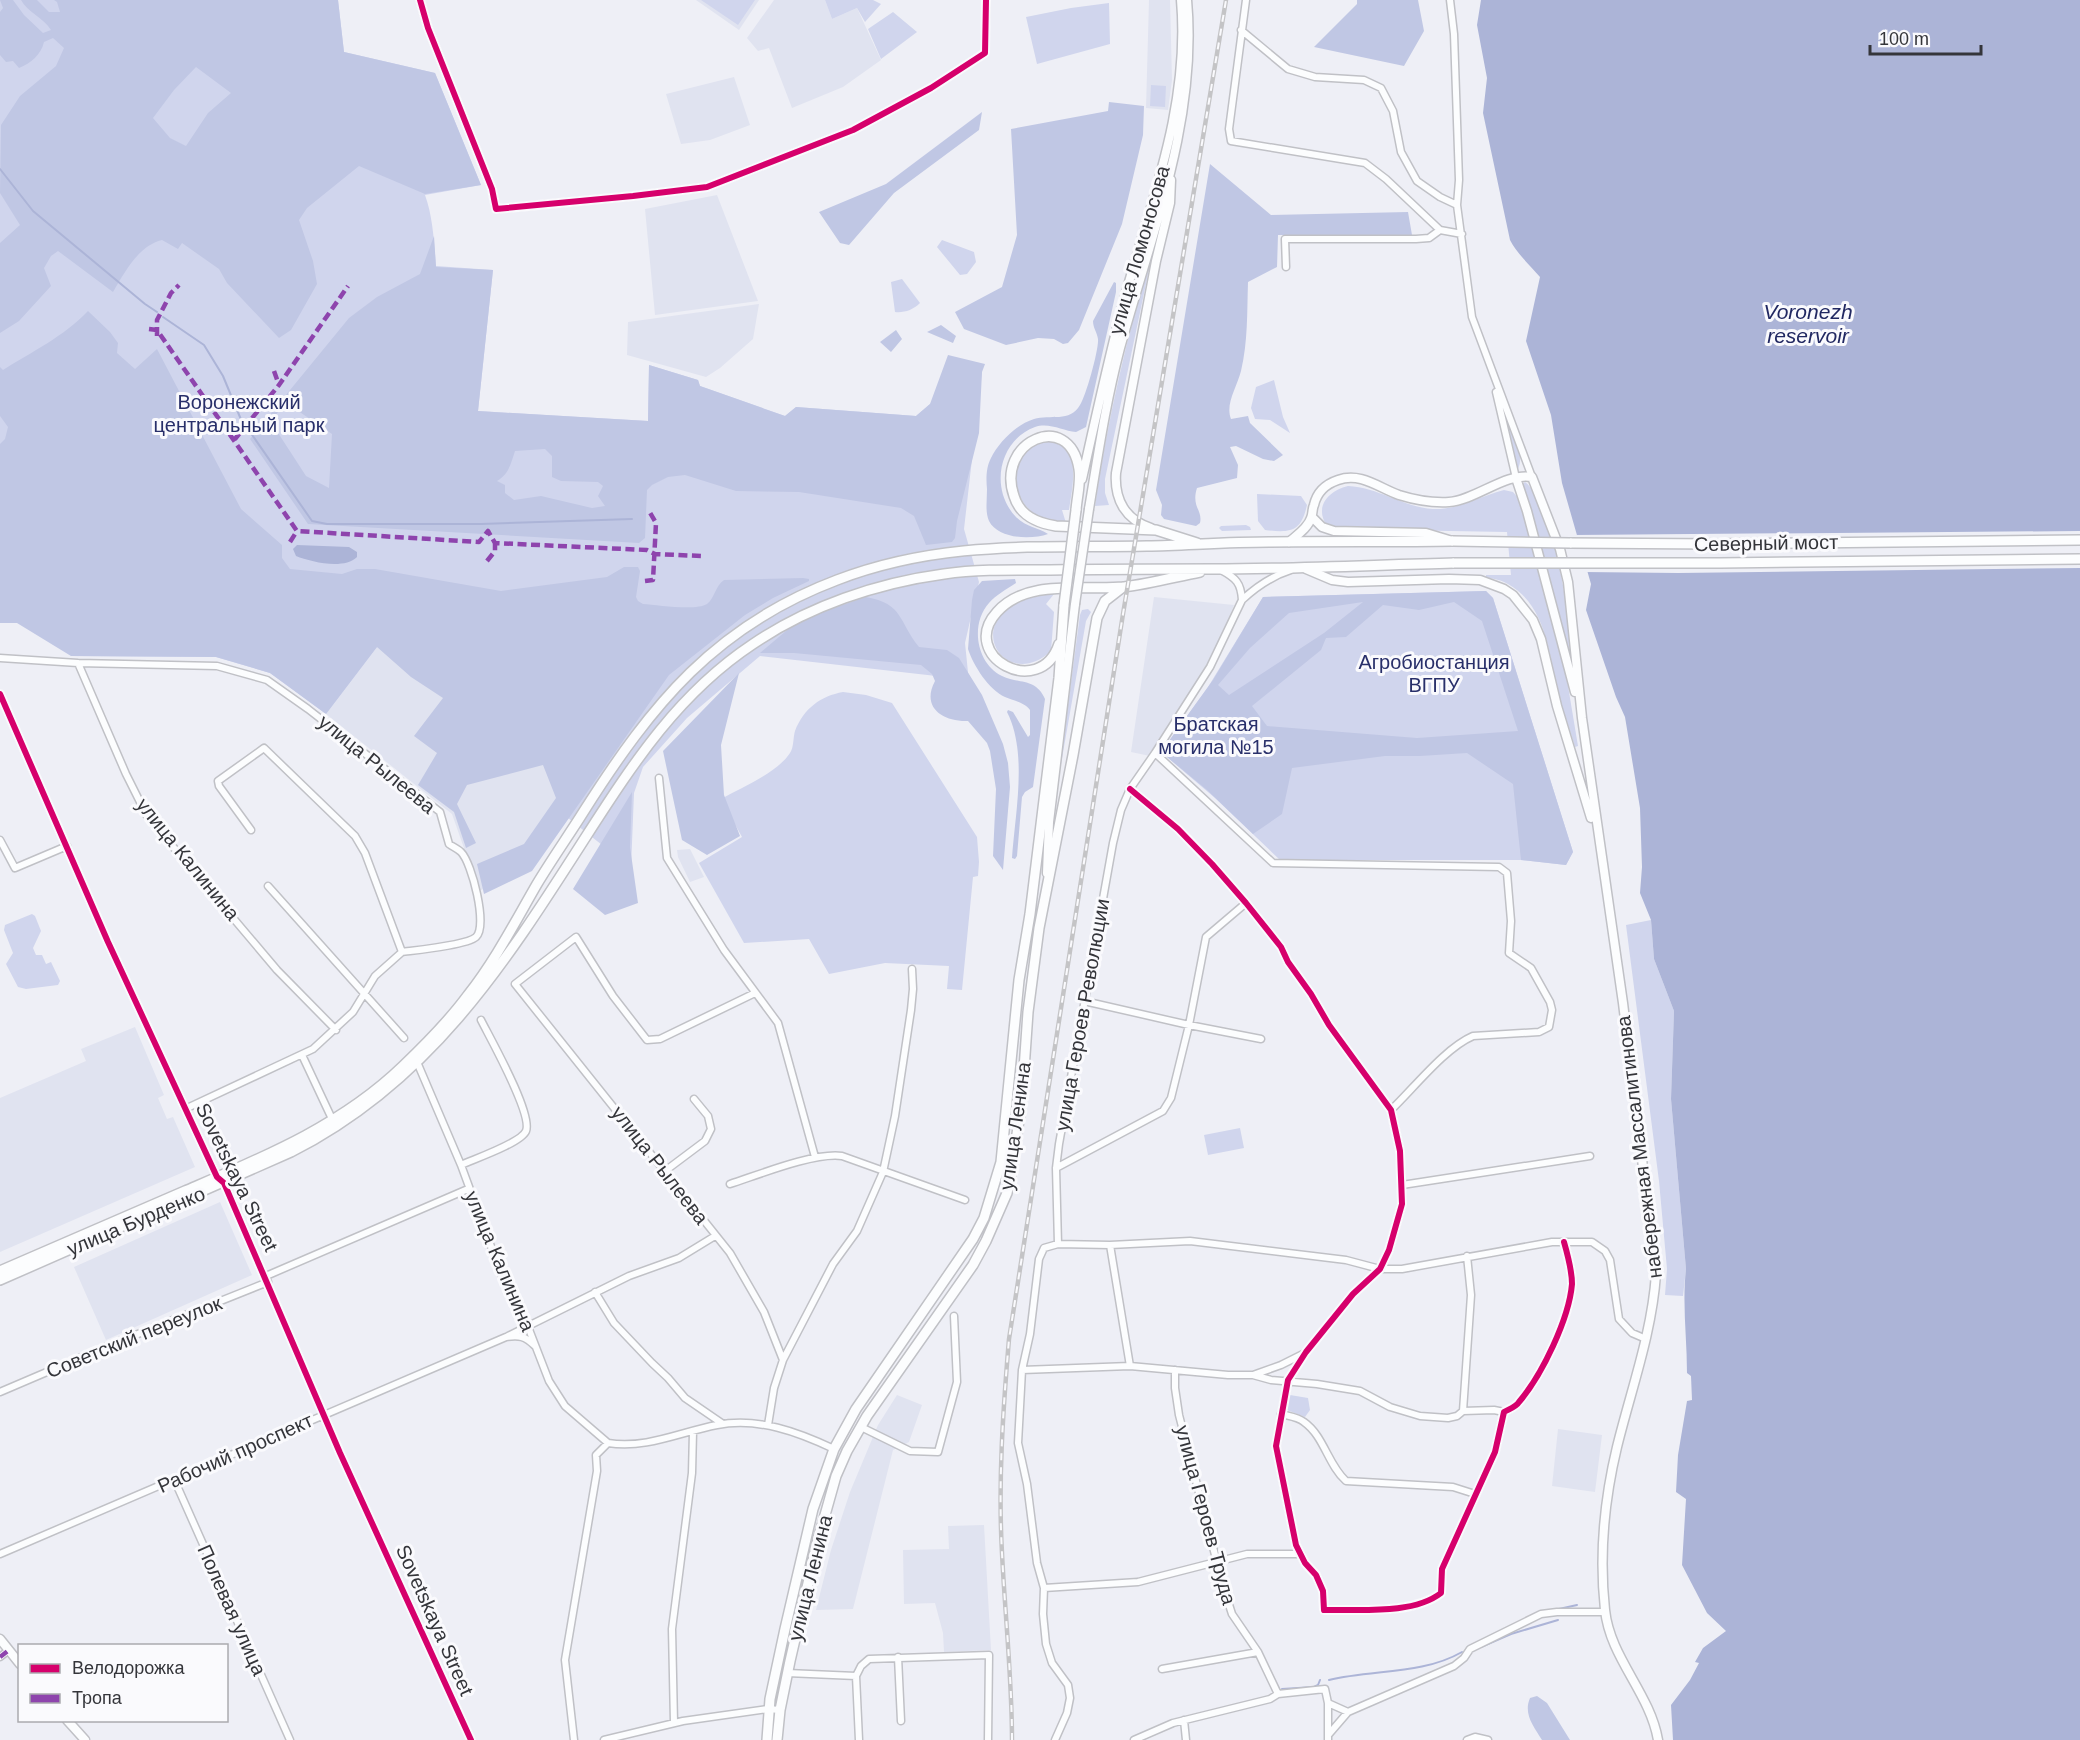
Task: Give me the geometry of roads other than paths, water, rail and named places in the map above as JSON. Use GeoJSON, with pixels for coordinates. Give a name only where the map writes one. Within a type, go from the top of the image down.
{"type":"FeatureCollection","features":[{"type":"Feature","properties":{"kind":"main road","name":"улица Ломоносова"},"geometry":{"type":"LineString","coordinates":[[1077,498],[1111,350],[1167,151],[1176,106],[1182,55],[1181,0]]}},
{"type":"Feature","properties":{"kind":"main road","name":"улица Ломоносова"},"geometry":{"type":"LineString","coordinates":[[1173,158],[1183,108],[1189,54],[1187,0]]}},
{"type":"Feature","properties":{"kind":"main road","name":"улица Ленина"},"geometry":{"type":"LineString","coordinates":[[777,1740],[787,1673],[818,1540],[836,1476],[861,1427],[973,1265],[1007,1193],[1022,1098],[1027,1019],[1046,891],[1050,810],[1075,604],[1102,427],[1119,351],[1173,158]]}},
{"type":"Feature","properties":{"kind":"main road"},"geometry":{"type":"LineString","coordinates":[[1156,530],[1134,521],[1126,513],[1117,494],[1116,473],[1156,261],[1170,203],[1173,158]]}},
{"type":"Feature","properties":{"kind":"main road","name":"улица Ленина"},"geometry":{"type":"LineString","coordinates":[[768,1740],[768,1709],[813,1509],[834,1449],[856,1408],[960,1260],[984,1218],[1001,1161],[1019,980],[1050,758],[1064,605],[1076,510],[1080,475],[1072,450],[1056,437],[1036,438],[1023,447],[1013,464],[1010,480],[1015,500],[1029,518],[1056,526],[1156,530],[1200,544]]}},
{"type":"Feature","properties":{"kind":"main road"},"geometry":{"type":"LineString","coordinates":[[1289,542],[1312,517],[1313,507],[1319,493],[1330,483],[1349,477],[1360,478],[1397,494],[1437,502],[1468,498],[1516,478],[1532,477]]}},
{"type":"Feature","properties":{"kind":"main road","name":"набережная Массалитинова"},"geometry":{"type":"LineString","coordinates":[[1532,477],[1560,549],[1568,582],[1582,718],[1623,1003],[1654,1245],[1655,1297],[1646,1340],[1617,1447],[1603,1527],[1605,1612],[1615,1648],[1649,1711],[1658,1740]]}},
{"type":"Feature","properties":{"kind":"main road","name":"набережная Массалитинова"},"geometry":{"type":"LineString","coordinates":[[1516,478],[1527,511],[1582,718]]}},
{"type":"Feature","properties":{"kind":"main road"},"geometry":{"type":"LineString","coordinates":[[1312,517],[1322,527],[1334,531],[1426,533],[1453,542]]}},
{"type":"Feature","properties":{"kind":"main road","name":"Северный мост"},"geometry":{"type":"LineString","coordinates":[[1051,545],[1289,542],[1717,544],[2080,540]]}},
{"type":"Feature","properties":{"kind":"main road","name":"улица Бурденко"},"geometry":{"type":"LineString","coordinates":[[0,1280],[221,1180],[289,1145],[348,1111],[399,1070],[445,1024],[489,966],[539,882],[617,760],[648,718],[682,679],[739,630],[803,594],[867,569],[942,552],[1051,545]]}},
{"type":"Feature","properties":{"kind":"main road","name":"Северный мост"},"geometry":{"type":"LineString","coordinates":[[1216,569],[1454,563],[2080,559]]}},
{"type":"Feature","properties":{"kind":"main road"},"geometry":{"type":"LineString","coordinates":[[1299,567],[1338,581],[1480,580],[1513,595],[1533,620],[1541,639],[1557,706],[1599,847]]}},
{"type":"Feature","properties":{"kind":"main road"},"geometry":{"type":"LineString","coordinates":[[1062,636],[1055,655],[1048,663],[1026,671],[1017,671],[1001,665],[995,659],[987,643],[986,632],[994,614],[1002,606],[1025,595],[1057,589],[1123,587],[1216,569]]}},
{"type":"Feature","properties":{"kind":"main road","name":"улица Бурденко"},"geometry":{"type":"LineString","coordinates":[[0,1271],[323,1136],[354,1116],[417,1062],[450,1028],[484,987],[523,934],[629,770],[661,726],[703,683],[750,645],[780,627],[811,612],[873,589],[946,574],[988,570],[1216,569]]}},
{"type":"Feature","properties":{"kind":"main road"},"geometry":{"type":"LineString","coordinates":[[1046,891],[1073,755],[1096,618],[1105,601],[1123,587]]}},
{"type":"Feature","properties":{"kind":"main road"},"geometry":{"type":"LineString","coordinates":[[1028,927],[1039,928]]}},
{"type":"Feature","properties":{"kind":"main road"},"geometry":{"type":"LineString","coordinates":[[0,1639],[18,1661]]}},
{"type":"Feature","properties":{"kind":"main road"},"geometry":{"type":"LineString","coordinates":[[69,1722],[85,1740]]}},
{"type":"Feature","properties":{"kind":"street"},"geometry":{"type":"LineString","coordinates":[[420,0],[426,21],[492,189],[496,209],[707,187],[853,130],[931,88],[985,53],[986,0]]}},
{"type":"Feature","properties":{"kind":"street"},"geometry":{"type":"LineString","coordinates":[[1246,0],[1229,129],[1231,141],[1365,163],[1386,179],[1440,230],[1462,234]]}},
{"type":"Feature","properties":{"kind":"street"},"geometry":{"type":"LineString","coordinates":[[1450,0],[1454,34],[1459,180],[1457,205],[1472,317],[1532,477]]}},
{"type":"Feature","properties":{"kind":"street"},"geometry":{"type":"LineString","coordinates":[[1241,30],[1288,69],[1315,77],[1364,80],[1381,88],[1393,111],[1401,152],[1417,180],[1440,197],[1457,205]]}},
{"type":"Feature","properties":{"kind":"street"},"geometry":{"type":"LineString","coordinates":[[1286,267],[1285,239],[1416,239],[1429,238],[1440,230]]}},
{"type":"Feature","properties":{"kind":"street"},"geometry":{"type":"LineString","coordinates":[[1492,374],[1516,478]]}},
{"type":"Feature","properties":{"kind":"street"},"geometry":{"type":"LineString","coordinates":[[1242,600],[1254,588],[1299,567]]}},
{"type":"Feature","properties":{"kind":"street"},"geometry":{"type":"LineString","coordinates":[[1216,569],[1238,581],[1242,589],[1242,600]]}},
{"type":"Feature","properties":{"kind":"street","name":"улица Героев Революции"},"geometry":{"type":"LineString","coordinates":[[1058,1244],[1056,1168],[1084,1001],[1121,810],[1130,789],[1210,667],[1242,600]]}},
{"type":"Feature","properties":{"kind":"street","name":"улица Рылеева"},"geometry":{"type":"LineString","coordinates":[[0,658],[78,663],[218,666],[267,680],[308,709],[440,812],[450,844],[465,858],[479,899],[480,931],[472,939],[402,952]]}},
{"type":"Feature","properties":{"kind":"street","name":"улица Калинина"},"geometry":{"type":"LineString","coordinates":[[78,663],[126,774],[147,816],[284,977],[336,1030]]}},
{"type":"Feature","properties":{"kind":"street","name":"Sovetskaya Street"},"geometry":{"type":"LineString","coordinates":[[0,694],[108,942],[267,1279],[340,1453],[471,1740]]}},
{"type":"Feature","properties":{"kind":"street"},"geometry":{"type":"LineString","coordinates":[[185,1108],[313,1049],[353,1012],[375,976],[402,952],[365,853],[355,836],[264,748],[218,781],[219,786],[251,830]]}},
{"type":"Feature","properties":{"kind":"street"},"geometry":{"type":"LineString","coordinates":[[1155,753],[1273,863],[1499,867],[1507,873],[1511,921],[1509,952],[1531,968],[1550,1002],[1552,1010],[1549,1027],[1539,1032],[1473,1036],[1464,1040],[1446,1054],[1391,1110]]}},
{"type":"Feature","properties":{"kind":"street"},"geometry":{"type":"LineString","coordinates":[[659,778],[667,858],[724,950],[778,1023],[815,1157]]}},
{"type":"Feature","properties":{"kind":"street"},"geometry":{"type":"LineString","coordinates":[[1130,789],[1178,829],[1246,903],[1281,947],[1288,962],[1311,994],[1329,1025],[1391,1110],[1400,1151],[1402,1204],[1389,1250],[1380,1269],[1353,1294],[1306,1352],[1288,1380],[1276,1446],[1296,1545],[1309,1568],[1316,1575],[1323,1591],[1324,1610],[1402,1608],[1432,1600],[1441,1593],[1442,1569],[1495,1452],[1504,1412]]}},
{"type":"Feature","properties":{"kind":"street"},"geometry":{"type":"LineString","coordinates":[[0,840],[15,868],[67,846]]}},
{"type":"Feature","properties":{"kind":"street"},"geometry":{"type":"LineString","coordinates":[[268,885],[404,1038]]}},
{"type":"Feature","properties":{"kind":"street"},"geometry":{"type":"LineString","coordinates":[[1056,1168],[1163,1111],[1171,1098],[1189,1025],[1206,937],[1246,903]]}},
{"type":"Feature","properties":{"kind":"street","name":"улица Рылеева"},"geometry":{"type":"LineString","coordinates":[[755,993],[660,1039],[647,1040],[613,996],[576,937],[515,984],[730,1253],[764,1312],[783,1360]]}},
{"type":"Feature","properties":{"kind":"street"},"geometry":{"type":"LineString","coordinates":[[768,1425],[774,1388],[783,1360],[833,1264],[857,1231],[883,1172],[895,1116],[911,1010],[912,969]]}},
{"type":"Feature","properties":{"kind":"street"},"geometry":{"type":"LineString","coordinates":[[1084,1001],[1260,1039]]}},
{"type":"Feature","properties":{"kind":"street"},"geometry":{"type":"LineString","coordinates":[[461,1166],[518,1139],[526,1131],[519,1095],[481,1020]]}},
{"type":"Feature","properties":{"kind":"street"},"geometry":{"type":"LineString","coordinates":[[302,1054],[333,1121]]}},
{"type":"Feature","properties":{"kind":"street","name":"улица Калинина"},"geometry":{"type":"LineString","coordinates":[[417,1062],[461,1166],[503,1279],[520,1306],[556,1393],[566,1406],[608,1443]]}},
{"type":"Feature","properties":{"kind":"street"},"geometry":{"type":"LineString","coordinates":[[665,1171],[705,1141],[711,1129],[708,1116],[693,1099]]}},
{"type":"Feature","properties":{"kind":"street"},"geometry":{"type":"LineString","coordinates":[[730,1184],[815,1157],[833,1154],[965,1200]]}},
{"type":"Feature","properties":{"kind":"street"},"geometry":{"type":"LineString","coordinates":[[1402,1185],[1590,1155]]}},
{"type":"Feature","properties":{"kind":"street","name":"Советский переулок"},"geometry":{"type":"LineString","coordinates":[[0,1392],[267,1279],[468,1189]]}},
{"type":"Feature","properties":{"kind":"street"},"geometry":{"type":"LineString","coordinates":[[528,1324],[629,1276],[679,1258],[715,1236]]}},
{"type":"Feature","properties":{"kind":"street"},"geometry":{"type":"LineString","coordinates":[[1055,1740],[1067,1713],[1070,1698],[1068,1685],[1052,1663],[1046,1644],[1042,1614],[1044,1588],[1037,1563],[1027,1484],[1018,1443],[1022,1370],[1030,1334],[1039,1259],[1044,1248],[1058,1244],[1110,1245],[1190,1241],[1346,1260],[1380,1269],[1402,1269],[1552,1242],[1592,1242],[1605,1251],[1613,1273],[1619,1319],[1632,1333],[1646,1340]]}},
{"type":"Feature","properties":{"kind":"street"},"geometry":{"type":"LineString","coordinates":[[1022,1370],[1130,1366],[1228,1375],[1253,1375],[1271,1380],[1288,1380],[1360,1391],[1390,1407],[1420,1416],[1448,1418],[1457,1416],[1463,1411],[1504,1412],[1518,1404],[1538,1373],[1558,1336],[1569,1306],[1572,1281],[1564,1242]]}},
{"type":"Feature","properties":{"kind":"street"},"geometry":{"type":"LineString","coordinates":[[1110,1245],[1130,1366]]}},
{"type":"Feature","properties":{"kind":"street"},"geometry":{"type":"LineString","coordinates":[[1463,1411],[1471,1295],[1467,1256]]}},
{"type":"Feature","properties":{"kind":"street"},"geometry":{"type":"LineString","coordinates":[[595,1292],[614,1323],[685,1398],[724,1424]]}},
{"type":"Feature","properties":{"kind":"street"},"geometry":{"type":"LineString","coordinates":[[861,1427],[910,1451],[938,1452],[957,1382],[954,1316]]}},
{"type":"Feature","properties":{"kind":"street","name":"Рабочий проспект"},"geometry":{"type":"LineString","coordinates":[[0,1554],[506,1337],[528,1324]]}},
{"type":"Feature","properties":{"kind":"street"},"geometry":{"type":"LineString","coordinates":[[506,1337],[527,1338],[535,1346]]}},
{"type":"Feature","properties":{"kind":"street"},"geometry":{"type":"LineString","coordinates":[[1253,1375],[1281,1365],[1306,1352]]}},
{"type":"Feature","properties":{"kind":"street","name":"улица Героев Труда"},"geometry":{"type":"LineString","coordinates":[[1175,1370],[1174,1388],[1179,1416],[1223,1586],[1232,1614],[1258,1652],[1278,1694]]}},
{"type":"Feature","properties":{"kind":"street"},"geometry":{"type":"LineString","coordinates":[[1281,1414],[1304,1422],[1316,1435],[1339,1475],[1346,1481],[1453,1487],[1475,1494]]}},
{"type":"Feature","properties":{"kind":"street"},"geometry":{"type":"LineString","coordinates":[[574,1740],[566,1660],[597,1471],[596,1455],[608,1443],[638,1444],[724,1424],[768,1425],[791,1431],[834,1449]]}},
{"type":"Feature","properties":{"kind":"street"},"geometry":{"type":"LineString","coordinates":[[674,1723],[672,1629],[692,1473],[693,1432]]}},
{"type":"Feature","properties":{"kind":"street","name":"Полевая улица"},"geometry":{"type":"LineString","coordinates":[[174,1479],[290,1740]]}},
{"type":"Feature","properties":{"kind":"street"},"geometry":{"type":"LineString","coordinates":[[1044,1588],[1138,1582],[1247,1554],[1301,1554]]}},
{"type":"Feature","properties":{"kind":"street"},"geometry":{"type":"LineString","coordinates":[[1329,1737],[1348,1712],[1454,1665],[1464,1658],[1470,1649],[1541,1614],[1605,1612]]}},
{"type":"Feature","properties":{"kind":"street"},"geometry":{"type":"LineString","coordinates":[[0,1657],[9,1650]]}},
{"type":"Feature","properties":{"kind":"street"},"geometry":{"type":"LineString","coordinates":[[1162,1669],[1258,1652]]}},
{"type":"Feature","properties":{"kind":"street"},"geometry":{"type":"LineString","coordinates":[[859,1740],[856,1676],[861,1666],[869,1659],[989,1655],[988,1740]]}},
{"type":"Feature","properties":{"kind":"street"},"geometry":{"type":"LineString","coordinates":[[898,1657],[901,1721]]}},
{"type":"Feature","properties":{"kind":"street"},"geometry":{"type":"LineString","coordinates":[[787,1673],[856,1676]]}},
{"type":"Feature","properties":{"kind":"street"},"geometry":{"type":"LineString","coordinates":[[1134,1740],[1184,1719],[1270,1698],[1278,1694],[1325,1689],[1328,1703],[1329,1737]]}},
{"type":"Feature","properties":{"kind":"street"},"geometry":{"type":"LineString","coordinates":[[1328,1703],[1348,1712]]}},
{"type":"Feature","properties":{"kind":"street"},"geometry":{"type":"LineString","coordinates":[[604,1740],[674,1723],[768,1709],[780,1710]]}},
{"type":"Feature","properties":{"kind":"street"},"geometry":{"type":"LineString","coordinates":[[1184,1719],[1186,1740]]}},
{"type":"Feature","properties":{"kind":"street"},"geometry":{"type":"LineString","coordinates":[[1467,1740],[1475,1737],[1488,1740]]}},
{"type":"Feature","properties":{"kind":"water","name":"Voronezh reservoir"},"geometry":{"type":"Polygon","coordinates":[[[1481,0],[2080,0],[2080,1740],[1673,1740],[1671,1705],[1690,1680],[1699,1663],[1695,1662],[1703,1648],[1726,1631],[1707,1613],[1682,1565],[1686,1499],[1676,1492],[1678,1455],[1687,1401],[1692,1400],[1691,1376],[1687,1373],[1686,1269],[1671,1099],[1674,1011],[1654,959],[1651,920],[1640,893],[1642,867],[1640,808],[1625,717],[1586,610],[1591,584],[1562,483],[1551,415],[1526,341],[1540,277],[1510,240],[1483,113],[1487,78],[1477,25],[1481,0]]]}},
{"type":"Feature","properties":{"kind":"water"},"geometry":{"type":"Polygon","coordinates":[[[297,545],[349,547],[357,552],[357,557],[351,561],[336,564],[310,561],[296,556],[293,549],[297,545]]]}},
{"type":"Feature","properties":{"kind":"waterway"},"geometry":{"type":"LineString","coordinates":[[0,169],[33,211],[157,312]]}},
{"type":"Feature","properties":{"kind":"waterway"},"geometry":{"type":"LineString","coordinates":[[163,317],[204,345],[223,376],[242,422]]}},
{"type":"Feature","properties":{"kind":"waterway"},"geometry":{"type":"LineString","coordinates":[[248,429],[312,521],[327,524],[481,524],[632,519]]}},
{"type":"Feature","properties":{"kind":"waterway"},"geometry":{"type":"LineString","coordinates":[[1559,1609],[1577,1605]]}},
{"type":"Feature","properties":{"kind":"waterway"},"geometry":{"type":"LineString","coordinates":[[1481,1647],[1511,1634],[1558,1620]]}},
{"type":"Feature","properties":{"kind":"waterway"},"geometry":{"type":"LineString","coordinates":[[1329,1680],[1431,1665],[1462,1652]]}},
{"type":"Feature","properties":{"kind":"waterway"},"geometry":{"type":"LineString","coordinates":[[1282,1689],[1314,1687],[1320,1680]]}},
{"type":"Feature","properties":{"kind":"railway"},"geometry":{"type":"LineString","coordinates":[[1012,1740],[1001,1500],[1003,1419],[1009,1339],[1123,614],[1226,0]]}},
{"type":"Feature","properties":{"kind":"park label","name":"Воронежский центральный парк"},"geometry":{"type":"Point","coordinates":[239,414]}},
{"type":"Feature","properties":{"kind":"park label","name":"Агробиостанция ВГПУ"},"geometry":{"type":"Point","coordinates":[1434,674]}},
{"type":"Feature","properties":{"kind":"park label","name":"Братская могила №15"},"geometry":{"type":"Point","coordinates":[1216,736]}}]}
